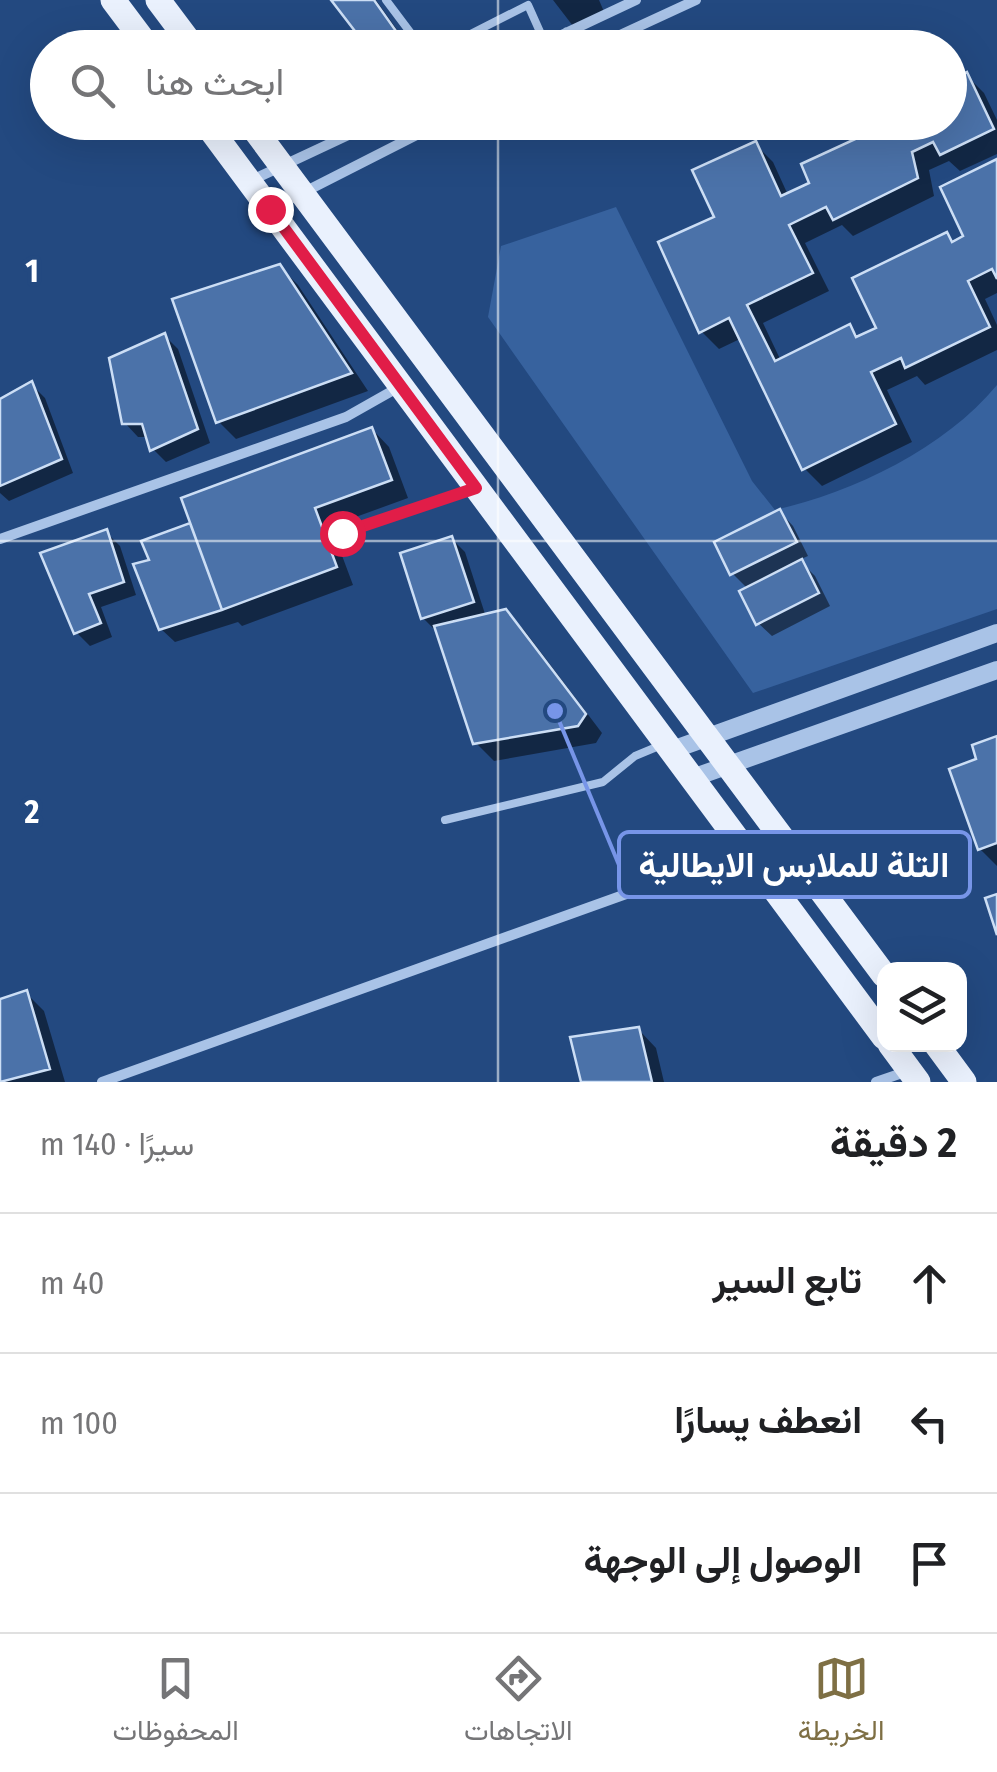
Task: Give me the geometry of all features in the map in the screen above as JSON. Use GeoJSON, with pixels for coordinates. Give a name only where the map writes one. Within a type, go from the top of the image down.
{"type":"FeatureCollection","features":[{"type":"Feature","properties":{"kind":"main road"},"geometry":{"type":"LineString","coordinates":[[113,0],[136,30]]}},
{"type":"Feature","properties":{"kind":"main road"},"geometry":{"type":"LineString","coordinates":[[158,0],[180,30]]}},
{"type":"Feature","properties":{"kind":"main road"},"geometry":{"type":"LineString","coordinates":[[218,140],[877,1026]]}},
{"type":"Feature","properties":{"kind":"main road"},"geometry":{"type":"LineString","coordinates":[[262,140],[877,965]]}},
{"type":"Feature","properties":{"kind":"main road"},"geometry":{"type":"LineString","coordinates":[[896,1052],[914,1076]]}},
{"type":"Feature","properties":{"kind":"main road"},"geometry":{"type":"LineString","coordinates":[[942,1052],[964,1082]]}},
{"type":"Feature","properties":{"kind":"street"},"geometry":{"type":"LineString","coordinates":[[571,30],[636,0]]}},
{"type":"Feature","properties":{"kind":"street"},"geometry":{"type":"LineString","coordinates":[[631,30],[696,0]]}},
{"type":"Feature","properties":{"kind":"street"},"geometry":{"type":"LineString","coordinates":[[249,182],[338,140]]}},
{"type":"Feature","properties":{"kind":"street"},"geometry":{"type":"LineString","coordinates":[[270,209],[407,140]]}},
{"type":"Feature","properties":{"kind":"street"},"geometry":{"type":"LineString","coordinates":[[0,539],[346,416],[400,386]]}},
{"type":"Feature","properties":{"kind":"street"},"geometry":{"type":"LineString","coordinates":[[672,746],[997,633]]}},
{"type":"Feature","properties":{"kind":"street"},"geometry":{"type":"LineString","coordinates":[[695,777],[997,670]]}},
{"type":"Feature","properties":{"kind":"street"},"geometry":{"type":"LineString","coordinates":[[102,1082],[748,850]]}},
{"type":"Feature","properties":{"kind":"street"},"geometry":{"type":"LineString","coordinates":[[876,1082],[914,1076]]}},
{"type":"Feature","properties":{"kind":"lane"},"geometry":{"type":"LineString","coordinates":[[386,0],[408,30]]}},
{"type":"Feature","properties":{"kind":"lane"},"geometry":{"type":"LineString","coordinates":[[476,30],[527,2],[535,30]]}},
{"type":"Feature","properties":{"kind":"lane"},"geometry":{"type":"LineString","coordinates":[[342,533],[476,488]]}},
{"type":"Feature","properties":{"kind":"lane"},"geometry":{"type":"LineString","coordinates":[[445,820],[603,782],[635,756],[672,746]]}},
{"type":"Feature","properties":{"kind":"shaded area"},"geometry":{"type":"Polygon","coordinates":[[[616,207],[752,481],[775,510],[836,492],[896,464],[951,429],[997,385],[997,609],[753,693],[488,317],[501,246],[616,207]]]}},
{"type":"Feature","properties":{"kind":"building"},"geometry":{"type":"Polygon","coordinates":[[[331,0],[374,0],[395,30],[354,30],[331,0]]]}},
{"type":"Feature","properties":{"kind":"building"},"geometry":{"type":"Polygon","coordinates":[[[967,72],[994,129],[940,155],[933,142],[912,152],[918,178],[833,220],[826,207],[789,225],[813,273],[747,305],[775,361],[850,324],[856,337],[876,328],[852,278],[947,232],[952,242],[963,236],[940,187],[997,159],[997,279],[992,269],[968,281],[990,327],[905,368],[901,358],[871,372],[896,424],[802,470],[729,318],[699,333],[658,242],[714,217],[692,170],[756,141],[781,196],[809,183],[801,164],[853,140],[967,140],[967,72]]]}},
{"type":"Feature","properties":{"kind":"building"},"geometry":{"type":"Polygon","coordinates":[[[280,264],[352,373],[216,423],[172,299],[280,264]]]}},
{"type":"Feature","properties":{"kind":"building"},"geometry":{"type":"Polygon","coordinates":[[[165,333],[198,429],[150,451],[142,424],[122,424],[109,358],[165,333]]]}},
{"type":"Feature","properties":{"kind":"building"},"geometry":{"type":"Polygon","coordinates":[[[32,381],[62,459],[0,486],[0,399],[32,381]]]}},
{"type":"Feature","properties":{"kind":"building"},"geometry":{"type":"Polygon","coordinates":[[[372,427],[392,480],[315,508],[337,567],[222,610],[181,498],[372,427]]]}},
{"type":"Feature","properties":{"kind":"building"},"geometry":{"type":"Polygon","coordinates":[[[780,509],[797,542],[730,575],[714,542],[780,509]]]}},
{"type":"Feature","properties":{"kind":"building"},"geometry":{"type":"Polygon","coordinates":[[[190,523],[222,610],[159,630],[133,564],[149,560],[141,541],[190,523]]]}},
{"type":"Feature","properties":{"kind":"building"},"geometry":{"type":"Polygon","coordinates":[[[107,529],[124,582],[89,594],[101,623],[74,634],[40,553],[107,529]]]}},
{"type":"Feature","properties":{"kind":"building"},"geometry":{"type":"Polygon","coordinates":[[[452,536],[474,602],[421,619],[400,553],[452,536]]]}},
{"type":"Feature","properties":{"kind":"building"},"geometry":{"type":"Polygon","coordinates":[[[802,559],[819,593],[756,625],[739,591],[802,559]]]}},
{"type":"Feature","properties":{"kind":"building"},"geometry":{"type":"Polygon","coordinates":[[[506,609],[586,714],[578,726],[473,744],[434,626],[506,609]]]}},
{"type":"Feature","properties":{"kind":"building"},"geometry":{"type":"Polygon","coordinates":[[[997,736],[997,843],[978,850],[949,769],[976,759],[972,745],[997,736]]]}},
{"type":"Feature","properties":{"kind":"building"},"geometry":{"type":"Polygon","coordinates":[[[997,894],[997,935],[985,898],[997,894]]]}},
{"type":"Feature","properties":{"kind":"building"},"geometry":{"type":"Polygon","coordinates":[[[27,990],[50,1069],[0,1082],[0,999],[27,990]]]}},
{"type":"Feature","properties":{"kind":"building"},"geometry":{"type":"Polygon","coordinates":[[[639,1027],[652,1082],[581,1082],[570,1037],[639,1027]]]}},
{"type":"Feature","properties":{"kind":"place","name":"التلة للملابس الايطالية"},"geometry":{"type":"Point","coordinates":[555,711]}},
{"type":"Feature","properties":{"kind":"route"},"geometry":{"type":"LineString","coordinates":[[270,209],[476,488],[342,533]]}}]}
